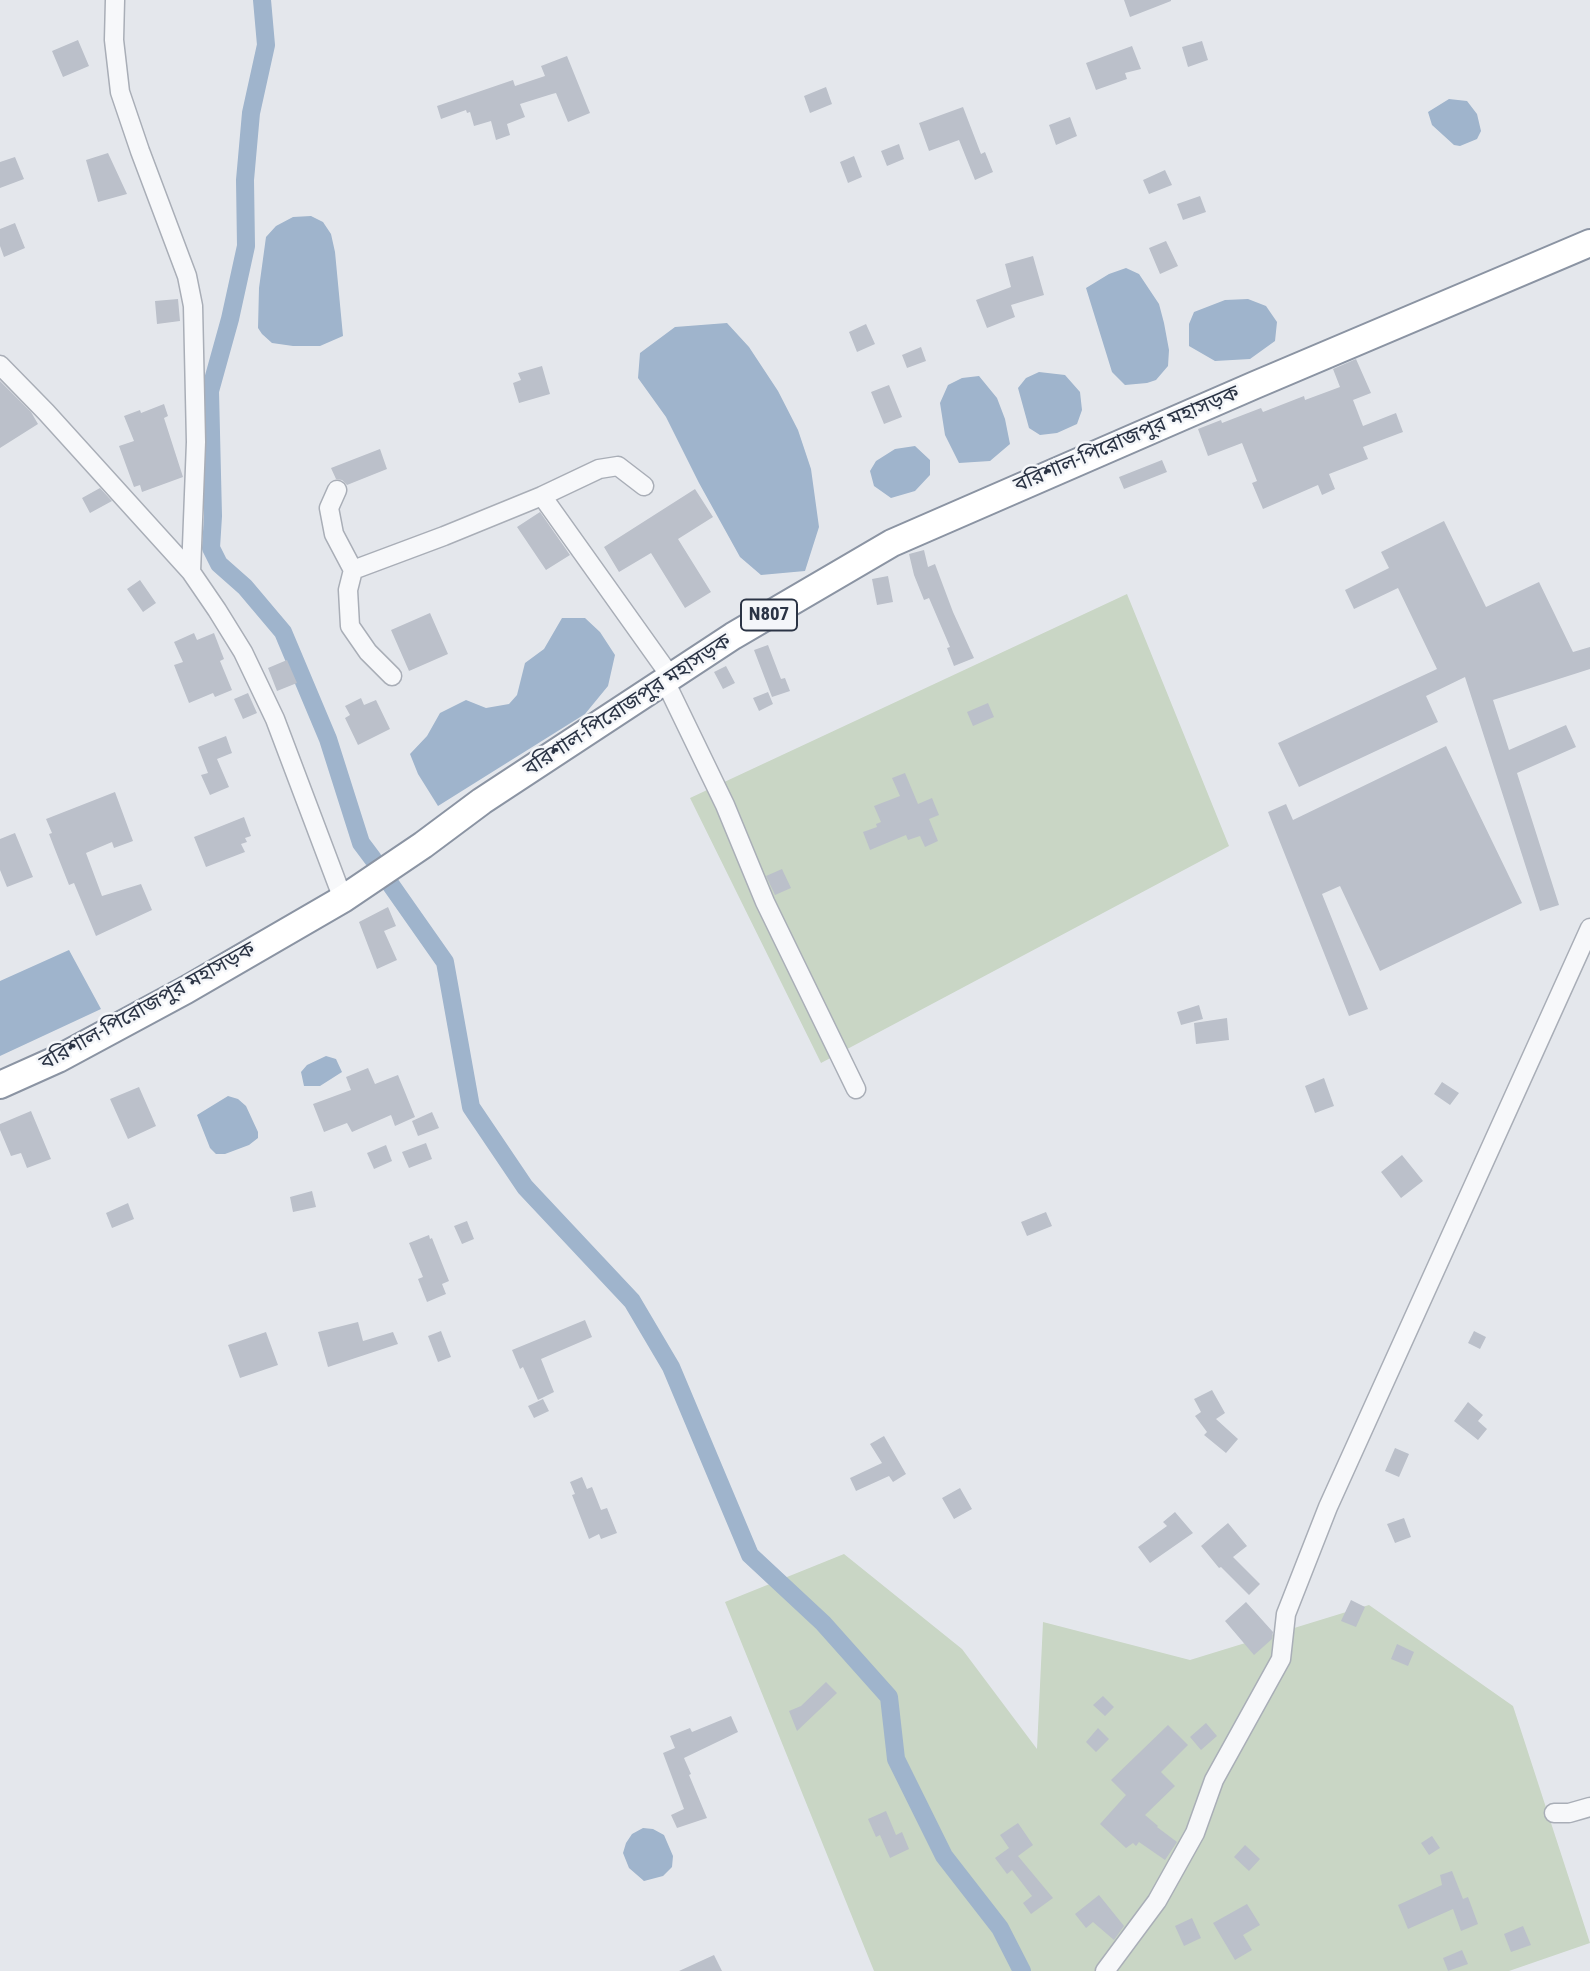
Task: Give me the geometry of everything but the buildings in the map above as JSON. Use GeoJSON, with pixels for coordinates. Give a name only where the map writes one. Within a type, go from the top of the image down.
{"type":"FeatureCollection","features":[{"type":"Feature","properties":{"kind":"highway","name":"বরিশাল-পিরোজপুর মহাসড়ক"},"geometry":{"type":"LineString","coordinates":[[0,1085],[58,1059],[186,990],[343,899],[482,801],[733,636],[892,542],[1590,243]]}},
{"type":"Feature","properties":{"kind":"street"},"geometry":{"type":"LineString","coordinates":[[115,0],[114,40],[120,92],[187,276],[192,306],[196,442],[191,572]]}},
{"type":"Feature","properties":{"kind":"street"},"geometry":{"type":"LineString","coordinates":[[0,365],[191,572],[243,652],[275,719],[343,899]]}},
{"type":"Feature","properties":{"kind":"street"},"geometry":{"type":"LineString","coordinates":[[353,570],[542,496],[599,469],[618,466],[644,486]]}},
{"type":"Feature","properties":{"kind":"street"},"geometry":{"type":"LineString","coordinates":[[337,491],[329,508],[334,534],[353,570],[348,590],[351,626],[368,652],[392,676]]}},
{"type":"Feature","properties":{"kind":"street"},"geometry":{"type":"LineString","coordinates":[[542,496],[668,679],[765,902],[856,1089]]}},
{"type":"Feature","properties":{"kind":"street"},"geometry":{"type":"LineString","coordinates":[[1105,1971],[1157,1901],[1195,1833],[1214,1780],[1281,1658],[1286,1614],[1328,1507],[1590,928]]}},
{"type":"Feature","properties":{"kind":"street"},"geometry":{"type":"LineString","coordinates":[[1554,1813],[1569,1813],[1590,1807]]}},
{"type":"Feature","properties":{"kind":"green space"},"geometry":{"type":"Polygon","coordinates":[[[1127,594],[1229,846],[821,1063],[690,798],[1127,594]]]}},
{"type":"Feature","properties":{"kind":"green space"},"geometry":{"type":"Polygon","coordinates":[[[844,1554],[962,1649],[1037,1749],[1043,1622],[1190,1660],[1369,1605],[1513,1706],[1590,1943],[1509,1971],[874,1971],[725,1602],[844,1554]]]}},
{"type":"Feature","properties":{"kind":"water"},"geometry":{"type":"Polygon","coordinates":[[[1449,99],[1467,101],[1477,114],[1481,131],[1477,139],[1460,146],[1454,145],[1432,125],[1428,112],[1449,99]]]}},
{"type":"Feature","properties":{"kind":"water"},"geometry":{"type":"Polygon","coordinates":[[[311,216],[323,222],[331,234],[343,336],[320,346],[272,343],[258,328],[259,288],[266,237],[276,226],[293,217],[311,216]]]}},
{"type":"Feature","properties":{"kind":"water"},"geometry":{"type":"Polygon","coordinates":[[[1126,268],[1139,274],[1159,304],[1169,350],[1168,366],[1156,380],[1125,385],[1112,372],[1086,288],[1109,274],[1126,268]]]}},
{"type":"Feature","properties":{"kind":"water"},"geometry":{"type":"Polygon","coordinates":[[[1248,299],[1266,306],[1277,322],[1275,341],[1250,359],[1215,361],[1189,346],[1189,324],[1194,312],[1225,300],[1248,299]]]}},
{"type":"Feature","properties":{"kind":"water"},"geometry":{"type":"Polygon","coordinates":[[[727,323],[749,347],[778,391],[798,430],[811,469],[819,527],[805,571],[761,575],[740,557],[666,417],[638,378],[640,353],[675,327],[727,323]]]}},
{"type":"Feature","properties":{"kind":"water"},"geometry":{"type":"Polygon","coordinates":[[[1039,372],[1065,375],[1080,392],[1082,410],[1077,424],[1057,433],[1040,435],[1029,428],[1018,388],[1026,378],[1039,372]]]}},
{"type":"Feature","properties":{"kind":"water"},"geometry":{"type":"Polygon","coordinates":[[[979,376],[997,398],[1010,444],[990,461],[959,463],[945,435],[940,403],[948,385],[962,378],[979,376]]]}},
{"type":"Feature","properties":{"kind":"water"},"geometry":{"type":"Polygon","coordinates":[[[915,446],[930,460],[930,475],[915,491],[891,498],[874,486],[870,471],[876,461],[895,449],[915,446]]]}},
{"type":"Feature","properties":{"kind":"water"},"geometry":{"type":"Polygon","coordinates":[[[562,618],[585,618],[600,632],[615,655],[608,686],[585,714],[438,806],[418,774],[410,754],[427,736],[440,713],[466,700],[486,708],[509,704],[517,695],[525,663],[544,649],[562,618]]]}},
{"type":"Feature","properties":{"kind":"water"},"geometry":{"type":"Polygon","coordinates":[[[69,950],[101,1009],[0,1056],[0,981],[69,950]]]}},
{"type":"Feature","properties":{"kind":"water"},"geometry":{"type":"Polygon","coordinates":[[[326,1056],[336,1059],[342,1072],[320,1086],[304,1086],[301,1072],[307,1065],[326,1056]]]}},
{"type":"Feature","properties":{"kind":"water"},"geometry":{"type":"Polygon","coordinates":[[[228,1096],[238,1099],[246,1106],[258,1132],[258,1138],[249,1145],[225,1154],[216,1154],[210,1148],[197,1115],[228,1096]]]}},
{"type":"Feature","properties":{"kind":"water"},"geometry":{"type":"Polygon","coordinates":[[[643,1828],[653,1829],[664,1835],[673,1856],[672,1867],[663,1876],[644,1881],[629,1868],[623,1853],[632,1834],[643,1828]]]}},
{"type":"Feature","properties":{"kind":"waterway"},"geometry":{"type":"LineString","coordinates":[[262,0],[266,45],[251,113],[245,180],[246,246],[210,391],[213,516],[211,548],[219,564],[245,587],[283,632],[328,739],[361,843],[373,859]]}},
{"type":"Feature","properties":{"kind":"waterway"},"geometry":{"type":"LineString","coordinates":[[391,885],[445,962],[471,1107],[525,1187],[632,1301],[671,1367],[750,1555],[823,1623],[889,1697],[896,1759],[944,1856],[1000,1928],[1022,1971]]}}]}
